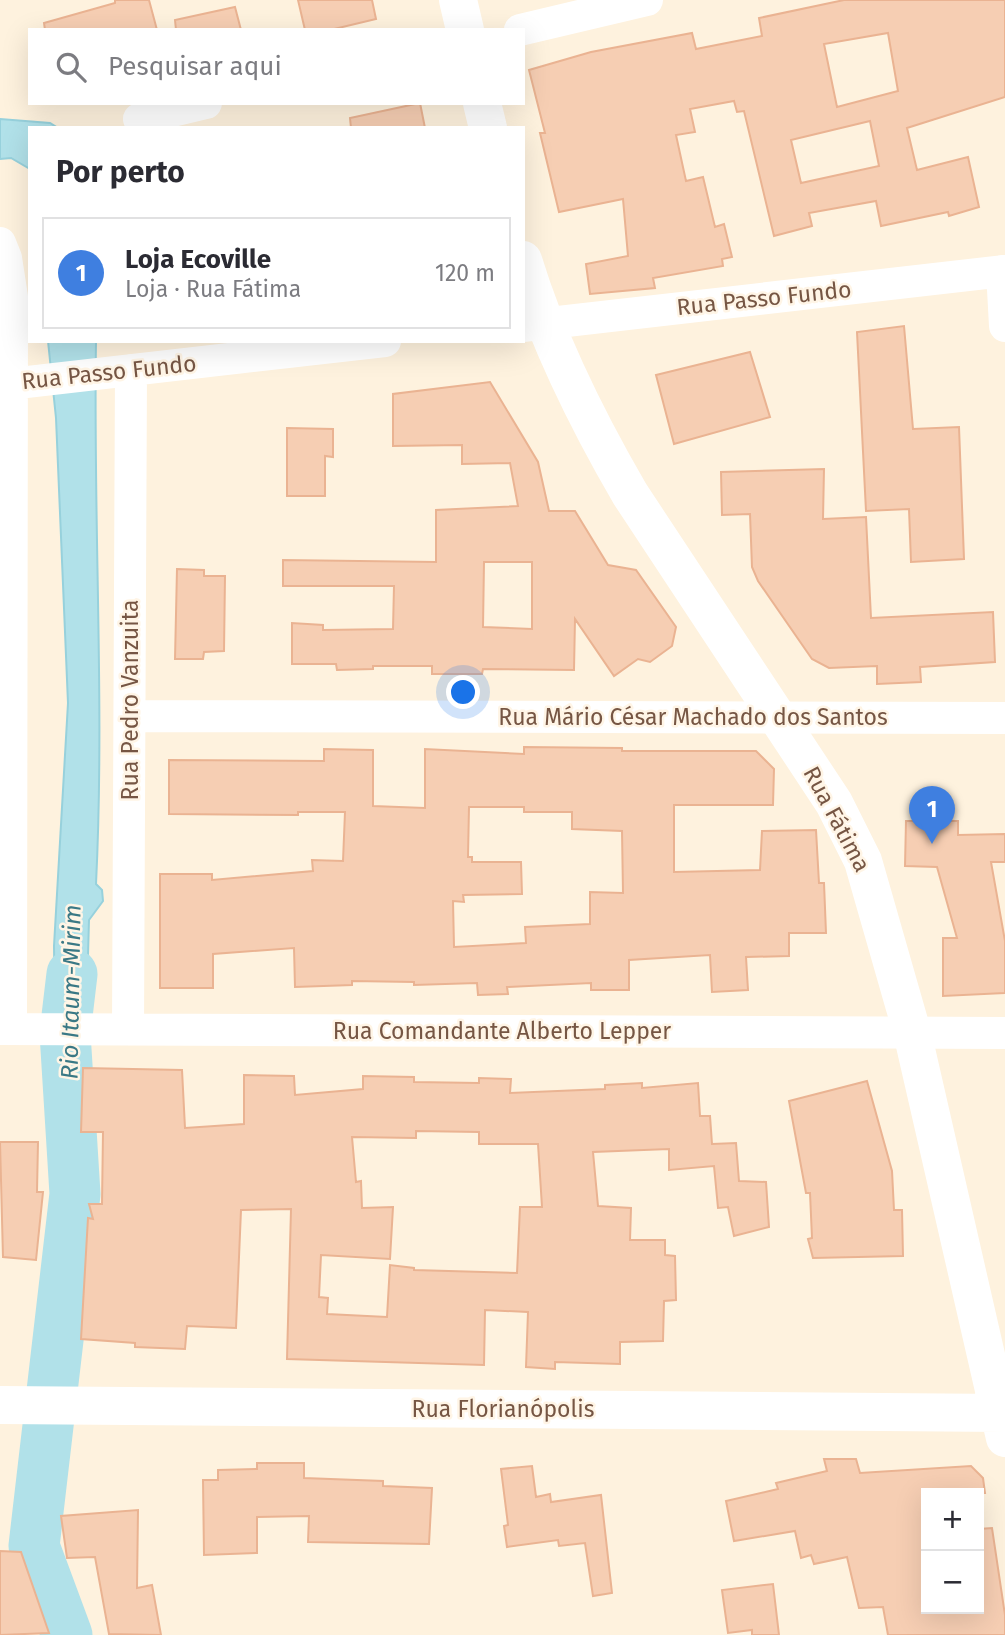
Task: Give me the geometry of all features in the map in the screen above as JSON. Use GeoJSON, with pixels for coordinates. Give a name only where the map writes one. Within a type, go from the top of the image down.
{"type":"FeatureCollection","features":[{"type":"Feature","properties":{"kind":"main road"},"geometry":{"type":"LineString","coordinates":[[458,0],[465,28]]}},
{"type":"Feature","properties":{"kind":"main road"},"geometry":{"type":"LineString","coordinates":[[482,105],[488,126]]}},
{"type":"Feature","properties":{"kind":"main road","name":"Rua Fátima"},"geometry":{"type":"LineString","coordinates":[[525,272],[534,324],[572,384],[630,494],[834,803],[863,861],[912,1032],[1003,1422]]}},
{"type":"Feature","properties":{"kind":"main road","name":"Rua Florianópolis"},"geometry":{"type":"LineString","coordinates":[[11,1405],[1003,1422]]}},
{"type":"Feature","properties":{"kind":"street"},"geometry":{"type":"LineString","coordinates":[[525,29],[647,0]]}},
{"type":"Feature","properties":{"kind":"street"},"geometry":{"type":"LineString","coordinates":[[139,119],[198,105]]}},
{"type":"Feature","properties":{"kind":"street"},"geometry":{"type":"LineString","coordinates":[[0,243],[12,297],[14,383],[6,715],[15,1029]]}},
{"type":"Feature","properties":{"kind":"street"},"geometry":{"type":"LineString","coordinates":[[1003,271],[1005,326]]}},
{"type":"Feature","properties":{"kind":"street","name":"Rua Passo Fundo"},"geometry":{"type":"LineString","coordinates":[[534,324],[1003,271]]}},
{"type":"Feature","properties":{"kind":"street","name":"Rua Passo Fundo"},"geometry":{"type":"LineString","coordinates":[[14,383],[367,343]]}},
{"type":"Feature","properties":{"kind":"street","name":"Rua Pedro Vanzuita"},"geometry":{"type":"LineString","coordinates":[[121,371],[130,716],[128,1029]]}},
{"type":"Feature","properties":{"kind":"street","name":"Rua Mário César Machado dos Santos"},"geometry":{"type":"LineString","coordinates":[[130,716],[1005,718]]}},
{"type":"Feature","properties":{"kind":"street","name":"Rua Comandante Alberto Lepper"},"geometry":{"type":"LineString","coordinates":[[15,1029],[1005,1032]]}},
{"type":"Feature","properties":{"kind":"water"},"geometry":{"type":"Polygon","coordinates":[[[0,119],[50,123],[55,126],[28,126],[28,168],[11,158],[0,159],[0,119]]]}},
{"type":"Feature","properties":{"kind":"water","name":"Rio Itaum-Mirim"},"geometry":{"type":"Polygon","coordinates":[[[48,343],[96,343],[99,748],[96,884],[102,890],[103,901],[89,920],[86,1027],[55,1025],[54,946],[68,703],[56,418],[48,343]]]}},
{"type":"Feature","properties":{"kind":"building"},"geometry":{"type":"Polygon","coordinates":[[[115,0],[149,0],[156,28],[45,28],[44,23],[115,3],[115,0]]]}},
{"type":"Feature","properties":{"kind":"building"},"geometry":{"type":"Polygon","coordinates":[[[298,0],[372,0],[376,19],[338,28],[305,28],[298,0]]]}},
{"type":"Feature","properties":{"kind":"building"},"geometry":{"type":"Polygon","coordinates":[[[844,0],[1005,0],[1005,97],[907,128],[917,170],[968,157],[979,207],[949,216],[948,212],[881,226],[876,201],[809,213],[812,226],[774,236],[744,111],[737,112],[734,101],[690,109],[695,132],[676,135],[686,181],[703,177],[715,227],[724,224],[732,257],[722,259],[723,266],[653,278],[655,288],[590,294],[586,264],[628,256],[623,199],[559,212],[540,133],[545,133],[529,70],[591,52],[692,33],[696,49],[762,36],[759,18],[844,0]],[[888,33],[824,44],[837,107],[898,91],[888,33]],[[870,121],[791,140],[801,183],[879,166],[870,121]]]}},
{"type":"Feature","properties":{"kind":"building"},"geometry":{"type":"Polygon","coordinates":[[[235,7],[240,28],[176,28],[175,20],[235,7]]]}},
{"type":"Feature","properties":{"kind":"building"},"geometry":{"type":"Polygon","coordinates":[[[420,105],[425,126],[351,126],[350,118],[420,105]]]}},
{"type":"Feature","properties":{"kind":"building"},"geometry":{"type":"Polygon","coordinates":[[[904,326],[913,429],[959,427],[964,559],[911,562],[909,509],[866,511],[857,332],[904,326]]]}},
{"type":"Feature","properties":{"kind":"building"},"geometry":{"type":"Polygon","coordinates":[[[750,352],[770,417],[674,444],[656,375],[750,352]]]}},
{"type":"Feature","properties":{"kind":"building"},"geometry":{"type":"Polygon","coordinates":[[[490,382],[538,462],[549,511],[575,511],[608,565],[636,570],[676,627],[672,646],[650,662],[638,659],[614,676],[575,619],[574,670],[483,669],[482,674],[432,674],[432,666],[373,666],[373,669],[337,670],[336,664],[292,664],[292,623],[323,625],[323,630],[393,629],[394,586],[283,586],[283,560],[436,562],[436,510],[518,506],[510,463],[462,464],[462,445],[393,446],[393,394],[490,382]],[[484,562],[483,627],[532,629],[532,562],[484,562]]]}},
{"type":"Feature","properties":{"kind":"building"},"geometry":{"type":"Polygon","coordinates":[[[287,428],[333,429],[333,457],[325,456],[325,496],[287,496],[287,428]]]}},
{"type":"Feature","properties":{"kind":"building"},"geometry":{"type":"Polygon","coordinates":[[[824,469],[823,519],[866,517],[871,618],[993,612],[995,662],[920,667],[921,682],[877,684],[877,666],[829,668],[812,659],[758,581],[752,567],[750,514],[722,515],[721,472],[824,469]]]}},
{"type":"Feature","properties":{"kind":"building"},"geometry":{"type":"Polygon","coordinates":[[[177,569],[204,570],[204,576],[225,576],[224,651],[204,652],[203,659],[175,659],[177,569]]]}},
{"type":"Feature","properties":{"kind":"building"},"geometry":{"type":"Polygon","coordinates":[[[524,747],[622,748],[622,751],[756,751],[774,769],[773,805],[674,805],[674,872],[760,870],[762,831],[816,830],[819,883],[824,883],[826,933],[789,933],[789,956],[746,957],[748,990],[712,992],[710,955],[629,960],[629,990],[591,990],[591,983],[507,987],[508,994],[478,995],[477,983],[414,985],[414,982],[352,981],[352,985],[295,987],[294,948],[213,954],[213,988],[160,988],[160,874],[212,874],[212,880],[313,871],[312,860],[343,861],[345,812],[298,812],[298,815],[169,814],[169,760],[324,761],[324,749],[373,750],[373,806],[425,808],[425,749],[524,754],[524,747]],[[469,807],[468,857],[472,857],[472,862],[521,862],[522,894],[463,895],[464,902],[453,901],[454,947],[526,943],[525,927],[590,924],[590,892],[623,893],[622,831],[572,829],[572,812],[524,812],[524,807],[469,807]]]}},
{"type":"Feature","properties":{"kind":"building"},"geometry":{"type":"Polygon","coordinates":[[[906,821],[958,821],[958,835],[1005,834],[1005,862],[991,862],[1005,941],[1005,993],[943,996],[943,938],[957,938],[937,867],[905,866],[906,821]]]}},
{"type":"Feature","properties":{"kind":"building"},"geometry":{"type":"Polygon","coordinates":[[[83,1068],[182,1070],[185,1128],[244,1124],[244,1075],[294,1076],[295,1095],[363,1089],[363,1076],[414,1077],[414,1082],[479,1083],[479,1078],[511,1079],[510,1093],[605,1089],[605,1085],[642,1083],[642,1088],[698,1083],[700,1116],[710,1116],[712,1144],[736,1143],[739,1181],[766,1182],[769,1227],[734,1236],[728,1207],[718,1208],[714,1166],[669,1170],[669,1149],[593,1152],[598,1206],[631,1208],[630,1240],[665,1240],[665,1255],[675,1256],[676,1300],[664,1301],[663,1341],[620,1342],[620,1364],[555,1362],[555,1369],[526,1367],[528,1312],[485,1310],[484,1365],[287,1359],[291,1209],[241,1210],[236,1328],[187,1326],[185,1349],[135,1347],[135,1343],[81,1339],[88,1218],[93,1219],[89,1204],[102,1204],[103,1132],[81,1132],[83,1068]],[[416,1131],[416,1138],[352,1137],[356,1182],[361,1181],[362,1208],[393,1207],[390,1259],[321,1255],[319,1297],[328,1298],[327,1314],[387,1317],[390,1265],[414,1270],[517,1273],[520,1207],[542,1207],[538,1144],[479,1144],[479,1132],[416,1131]]]}},
{"type":"Feature","properties":{"kind":"building"},"geometry":{"type":"Polygon","coordinates":[[[867,1081],[892,1171],[894,1210],[902,1210],[903,1256],[813,1258],[808,1239],[812,1238],[810,1193],[806,1193],[789,1101],[867,1081]]]}},
{"type":"Feature","properties":{"kind":"building"},"geometry":{"type":"Polygon","coordinates":[[[0,1142],[38,1142],[37,1192],[43,1192],[36,1260],[3,1257],[0,1142]]]}},
{"type":"Feature","properties":{"kind":"building"},"geometry":{"type":"Polygon","coordinates":[[[824,1459],[856,1459],[860,1473],[971,1466],[983,1478],[985,1493],[984,1488],[921,1488],[921,1614],[984,1614],[984,1529],[992,1528],[1005,1615],[1005,1635],[888,1635],[883,1607],[859,1608],[847,1557],[814,1564],[811,1555],[801,1558],[795,1531],[734,1541],[726,1501],[778,1489],[776,1483],[827,1471],[824,1459]]]}},
{"type":"Feature","properties":{"kind":"building"},"geometry":{"type":"Polygon","coordinates":[[[257,1463],[304,1463],[304,1478],[383,1481],[383,1486],[432,1488],[429,1544],[308,1542],[309,1516],[257,1517],[257,1553],[204,1555],[203,1480],[218,1480],[218,1470],[257,1469],[257,1463]]]}},
{"type":"Feature","properties":{"kind":"building"},"geometry":{"type":"Polygon","coordinates":[[[532,1466],[536,1497],[550,1494],[551,1502],[601,1495],[612,1593],[593,1596],[585,1543],[559,1546],[558,1540],[507,1547],[504,1526],[508,1525],[501,1469],[532,1466]]]}},
{"type":"Feature","properties":{"kind":"building"},"geometry":{"type":"Polygon","coordinates":[[[138,1510],[137,1588],[152,1585],[161,1635],[109,1634],[95,1557],[67,1558],[61,1516],[138,1510]]]}},
{"type":"Feature","properties":{"kind":"building"},"geometry":{"type":"Polygon","coordinates":[[[0,1551],[21,1552],[49,1633],[0,1635],[0,1551]]]}},
{"type":"Feature","properties":{"kind":"building"},"geometry":{"type":"Polygon","coordinates":[[[773,1584],[779,1635],[752,1635],[752,1630],[728,1633],[722,1590],[773,1584]]]}},
{"type":"Feature","properties":{"kind":"waterway","name":"Rio Itaum-Mirim"},"geometry":{"type":"LineString","coordinates":[[67,1635],[34,1546],[75,1194],[65,1033],[72,974]]}},
{"type":"Feature","properties":{"kind":"place","name":"Loja Ecoville"},"geometry":{"type":"Point","coordinates":[932,844]}}]}
